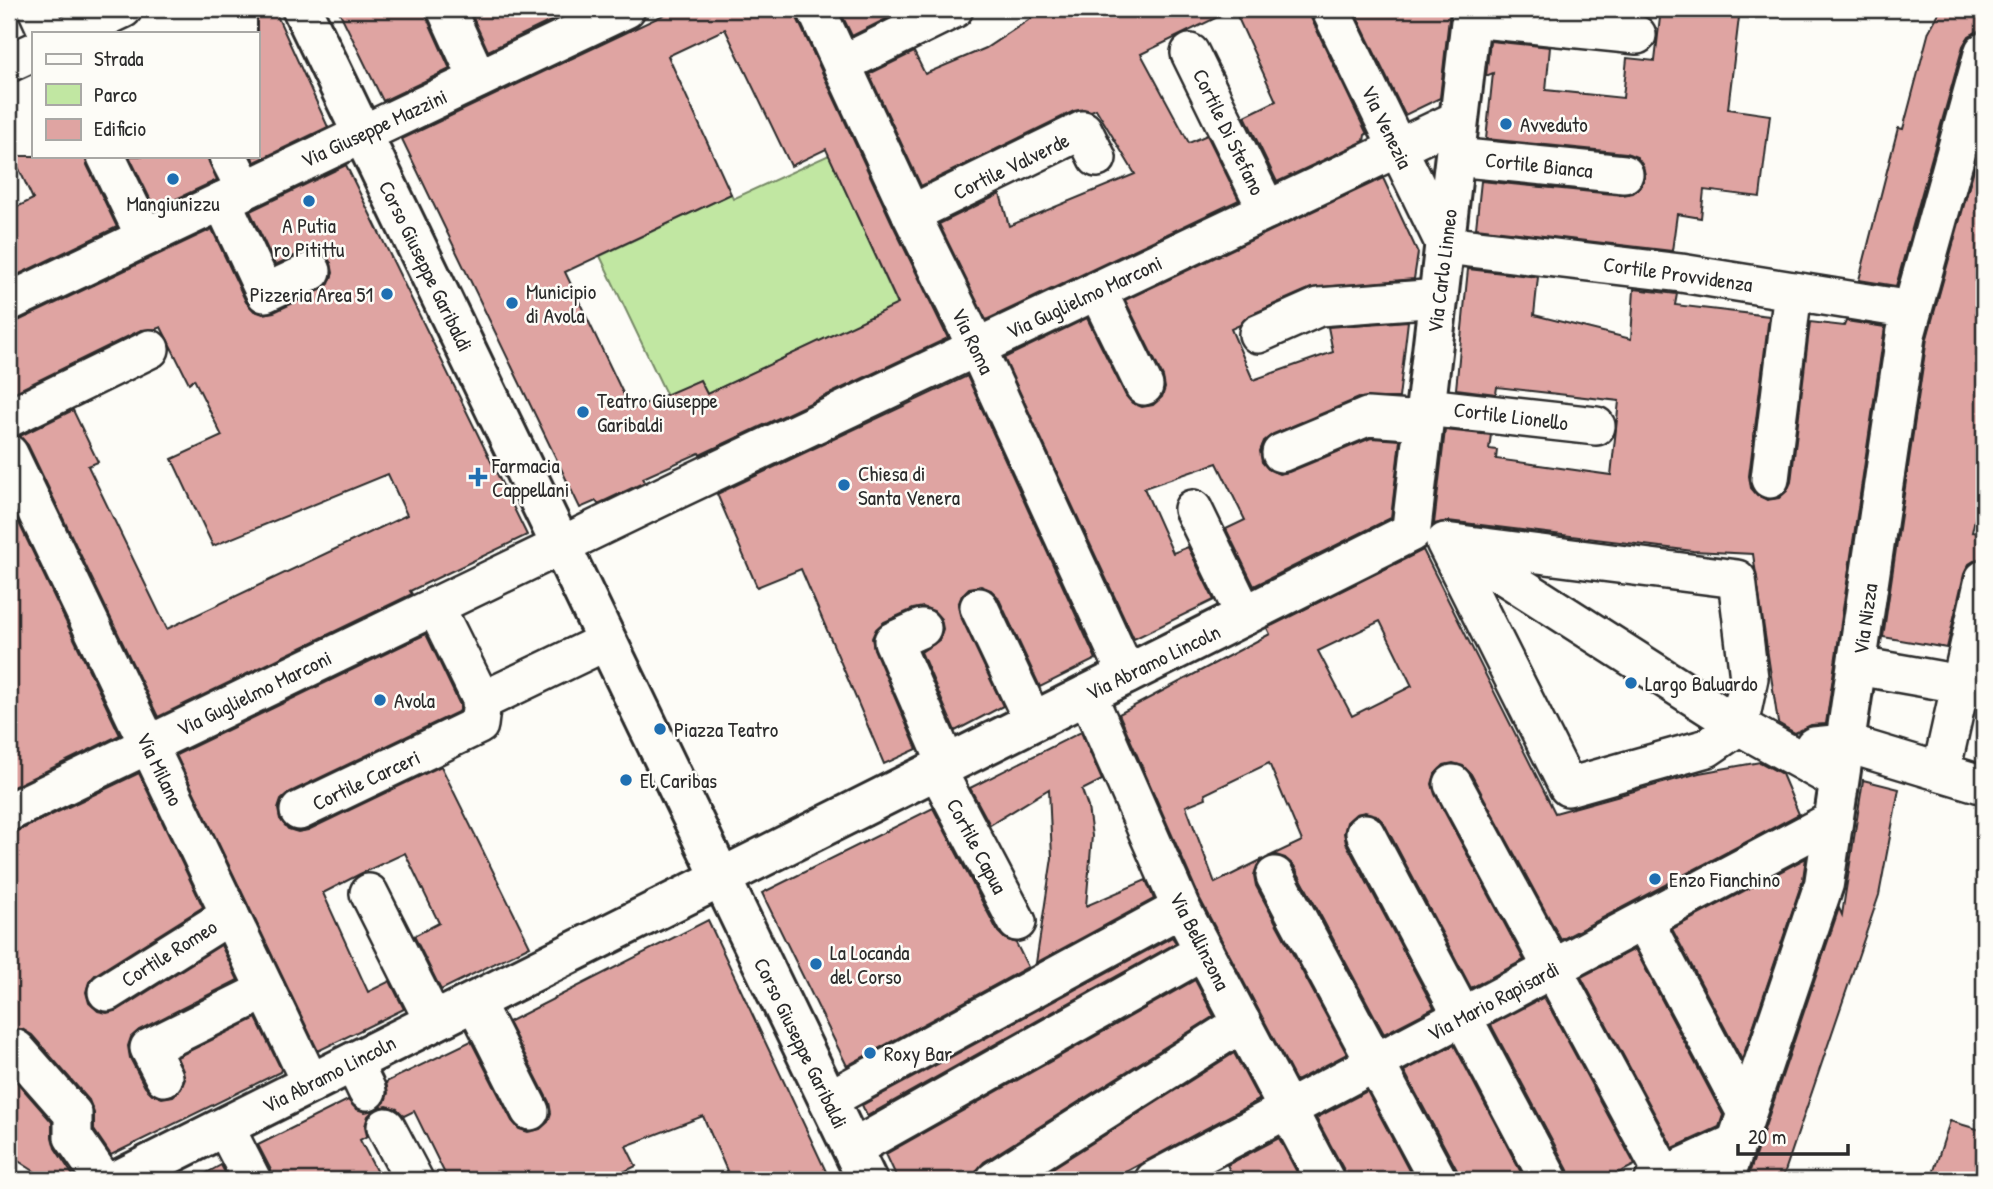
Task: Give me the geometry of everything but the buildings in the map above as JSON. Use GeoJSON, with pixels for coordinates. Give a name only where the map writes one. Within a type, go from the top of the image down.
{"type":"FeatureCollection","features":[{"type":"Feature","properties":{"kind":"street"},"geometry":{"type":"LineString","coordinates":[[37,9],[48,32]]}},
{"type":"Feature","properties":{"kind":"street"},"geometry":{"type":"LineString","coordinates":[[74,32],[123,9]]}},
{"type":"Feature","properties":{"kind":"street","name":"Corso Giuseppe Garibaldi"},"geometry":{"type":"LineString","coordinates":[[302,9],[860,1165]]}},
{"type":"Feature","properties":{"kind":"street"},"geometry":{"type":"LineString","coordinates":[[446,9],[478,79]]}},
{"type":"Feature","properties":{"kind":"street","name":"Via Giuseppe Mazzini"},"geometry":{"type":"LineString","coordinates":[[9,302],[478,79],[576,19],[626,9]]}},
{"type":"Feature","properties":{"kind":"street","name":"Via Roma"},"geometry":{"type":"LineString","coordinates":[[816,9],[911,214],[977,348],[1126,675]]}},
{"type":"Feature","properties":{"kind":"street"},"geometry":{"type":"LineString","coordinates":[[842,64],[954,9]]}},
{"type":"Feature","properties":{"kind":"street","name":"Via Venezia"},"geometry":{"type":"LineString","coordinates":[[1330,9],[1445,245]]}},
{"type":"Feature","properties":{"kind":"street"},"geometry":{"type":"LineString","coordinates":[[1472,13],[1637,35]]}},
{"type":"Feature","properties":{"kind":"street","name":"Via Carlo Linneo"},"geometry":{"type":"LineString","coordinates":[[1428,537],[1425,414],[1472,13]]}},
{"type":"Feature","properties":{"kind":"street"},"geometry":{"type":"LineString","coordinates":[[9,63],[32,52]]}},
{"type":"Feature","properties":{"kind":"street","name":"Via Nizza"},"geometry":{"type":"LineString","coordinates":[[1724,1180],[1824,884],[1911,310],[1984,52]]}},
{"type":"Feature","properties":{"kind":"street","name":"Cortile Di Stefano"},"geometry":{"type":"LineString","coordinates":[[1190,53],[1267,210]]}},
{"type":"Feature","properties":{"kind":"street","name":"Via Guglielmo Marconi"},"geometry":{"type":"LineString","coordinates":[[9,812],[430,608],[556,534],[708,475],[1459,119]]}},
{"type":"Feature","properties":{"kind":"street","name":"Cortile Valverde"},"geometry":{"type":"LineString","coordinates":[[911,214],[1083,130],[1097,158]]}},
{"type":"Feature","properties":{"kind":"street","name":"Cortile Bianca"},"geometry":{"type":"LineString","coordinates":[[1455,157],[1623,174]]}},
{"type":"Feature","properties":{"kind":"street"},"geometry":{"type":"LineString","coordinates":[[107,158],[145,237]]}},
{"type":"Feature","properties":{"kind":"street"},"geometry":{"type":"LineString","coordinates":[[228,158],[233,195],[265,293],[312,271]]}},
{"type":"Feature","properties":{"kind":"street","name":"Cortile Provvidenza"},"geometry":{"type":"LineString","coordinates":[[1445,245],[1681,273],[1911,310]]}},
{"type":"Feature","properties":{"kind":"street"},"geometry":{"type":"LineString","coordinates":[[1097,290],[1144,386]]}},
{"type":"Feature","properties":{"kind":"street"},"geometry":{"type":"LineString","coordinates":[[1770,479],[1793,291]]}},
{"type":"Feature","properties":{"kind":"street"},"geometry":{"type":"LineString","coordinates":[[1258,334],[1319,307],[1439,298]]}},
{"type":"Feature","properties":{"kind":"street"},"geometry":{"type":"LineString","coordinates":[[9,418],[150,349]]}},
{"type":"Feature","properties":{"kind":"street","name":"Cortile Lionello"},"geometry":{"type":"LineString","coordinates":[[1281,453],[1367,417],[1425,414],[1596,426]]}},
{"type":"Feature","properties":{"kind":"street","name":"Via Milano"},"geometry":{"type":"LineString","coordinates":[[9,454],[311,1084]]}},
{"type":"Feature","properties":{"kind":"street"},"geometry":{"type":"LineString","coordinates":[[1193,509],[1245,616]]}},
{"type":"Feature","properties":{"kind":"street"},"geometry":{"type":"LineString","coordinates":[[1428,537],[1506,577],[1739,726],[1839,781]]}},
{"type":"Feature","properties":{"kind":"street"},"geometry":{"type":"LineString","coordinates":[[1428,537],[1737,579],[1749,678],[1739,726],[1707,748],[1568,787],[1428,537]]}},
{"type":"Feature","properties":{"kind":"street","name":"Via Abramo Lincoln"},"geometry":{"type":"LineString","coordinates":[[118,1180],[311,1084],[360,1076],[434,1022],[541,968],[728,892],[895,791],[942,767],[1245,616],[1428,537]]}},
{"type":"Feature","properties":{"kind":"street"},"geometry":{"type":"LineString","coordinates":[[1941,772],[1972,687],[1984,579]]}},
{"type":"Feature","properties":{"kind":"street"},"geometry":{"type":"LineString","coordinates":[[979,607],[1033,721]]}},
{"type":"Feature","properties":{"kind":"street"},"geometry":{"type":"LineString","coordinates":[[430,608],[482,701],[607,641]]}},
{"type":"Feature","properties":{"kind":"street","name":"Cortile Capua"},"geometry":{"type":"LineString","coordinates":[[922,628],[893,641],[942,767],[1017,922]]}},
{"type":"Feature","properties":{"kind":"street"},"geometry":{"type":"LineString","coordinates":[[1858,666],[1972,687]]}},
{"type":"Feature","properties":{"kind":"street","name":"Via Bellinzona"},"geometry":{"type":"LineString","coordinates":[[1087,694],[1181,908],[1325,1180]]}},
{"type":"Feature","properties":{"kind":"street","name":"Cortile Carceri"},"geometry":{"type":"LineString","coordinates":[[299,811],[479,725],[482,701]]}},
{"type":"Feature","properties":{"kind":"street"},"geometry":{"type":"LineString","coordinates":[[1779,748],[1845,743],[1984,785]]}},
{"type":"Feature","properties":{"kind":"street"},"geometry":{"type":"LineString","coordinates":[[1453,783],[1659,1178],[1741,1127],[1644,921]]}},
{"type":"Feature","properties":{"kind":"street","name":"Via Mario Rapisardi"},"geometry":{"type":"LineString","coordinates":[[1154,1180],[1206,1168],[1288,1109],[1832,821]]}},
{"type":"Feature","properties":{"kind":"street"},"geometry":{"type":"LineString","coordinates":[[1365,833],[1549,1180]]}},
{"type":"Feature","properties":{"kind":"street"},"geometry":{"type":"LineString","coordinates":[[1275,876],[1438,1180]]}},
{"type":"Feature","properties":{"kind":"street"},"geometry":{"type":"LineString","coordinates":[[369,893],[434,1022]]}},
{"type":"Feature","properties":{"kind":"street"},"geometry":{"type":"LineString","coordinates":[[828,1100],[1181,908]]}},
{"type":"Feature","properties":{"kind":"street","name":"Cortile Romeo"},"geometry":{"type":"LineString","coordinates":[[107,992],[230,915]]}},
{"type":"Feature","properties":{"kind":"street"},"geometry":{"type":"LineString","coordinates":[[860,1165],[1204,951]]}},
{"type":"Feature","properties":{"kind":"street"},"geometry":{"type":"LineString","coordinates":[[164,1077],[149,1048],[266,990]]}},
{"type":"Feature","properties":{"kind":"street"},"geometry":{"type":"LineString","coordinates":[[475,1002],[530,1111]]}},
{"type":"Feature","properties":{"kind":"street"},"geometry":{"type":"LineString","coordinates":[[995,1180],[1242,1023]]}},
{"type":"Feature","properties":{"kind":"street"},"geometry":{"type":"LineString","coordinates":[[16,1049],[73,1114],[73,1137],[103,1180]]}},
{"type":"Feature","properties":{"kind":"street"},"geometry":{"type":"LineString","coordinates":[[225,1127],[252,1180]]}},
{"type":"Feature","properties":{"kind":"street"},"geometry":{"type":"LineString","coordinates":[[386,1127],[414,1180]]}},
{"type":"Feature","properties":{"kind":"green space"},"geometry":{"type":"Polygon","coordinates":[[[829,155],[898,305],[707,394],[700,380],[667,396],[600,256],[731,194],[733,199],[829,155]]]}},
{"type":"Feature","properties":{"kind":"place","name":"Avveduto"},"geometry":{"type":"Point","coordinates":[1506,124]}},
{"type":"Feature","properties":{"kind":"place","name":"Mangiunizzu"},"geometry":{"type":"Point","coordinates":[173,179]}},
{"type":"Feature","properties":{"kind":"place","name":"A Putia ro Pitittu"},"geometry":{"type":"Point","coordinates":[309,201]}},
{"type":"Feature","properties":{"kind":"place","name":"Pizzeria Area 51"},"geometry":{"type":"Point","coordinates":[387,294]}},
{"type":"Feature","properties":{"kind":"place","name":"Municipio di Avola"},"geometry":{"type":"Point","coordinates":[512,303]}},
{"type":"Feature","properties":{"kind":"place","name":"Teatro Giuseppe Garibaldi"},"geometry":{"type":"Point","coordinates":[583,412]}},
{"type":"Feature","properties":{"kind":"place","name":"Farmacia Cappellani"},"geometry":{"type":"Point","coordinates":[478,477]}},
{"type":"Feature","properties":{"kind":"place","name":"Chiesa di Santa Venera"},"geometry":{"type":"Point","coordinates":[844,485]}},
{"type":"Feature","properties":{"kind":"place","name":"Largo Baluardo"},"geometry":{"type":"Point","coordinates":[1631,683]}},
{"type":"Feature","properties":{"kind":"place","name":"Avola"},"geometry":{"type":"Point","coordinates":[380,700]}},
{"type":"Feature","properties":{"kind":"place","name":"Piazza Teatro"},"geometry":{"type":"Point","coordinates":[660,729]}},
{"type":"Feature","properties":{"kind":"place","name":"El Caribas"},"geometry":{"type":"Point","coordinates":[626,780]}},
{"type":"Feature","properties":{"kind":"place","name":"Enzo Fianchino"},"geometry":{"type":"Point","coordinates":[1655,879]}},
{"type":"Feature","properties":{"kind":"place","name":"La Locanda del Corso"},"geometry":{"type":"Point","coordinates":[816,964]}},
{"type":"Feature","properties":{"kind":"place","name":"Roxy Bar"},"geometry":{"type":"Point","coordinates":[870,1053]}}]}
